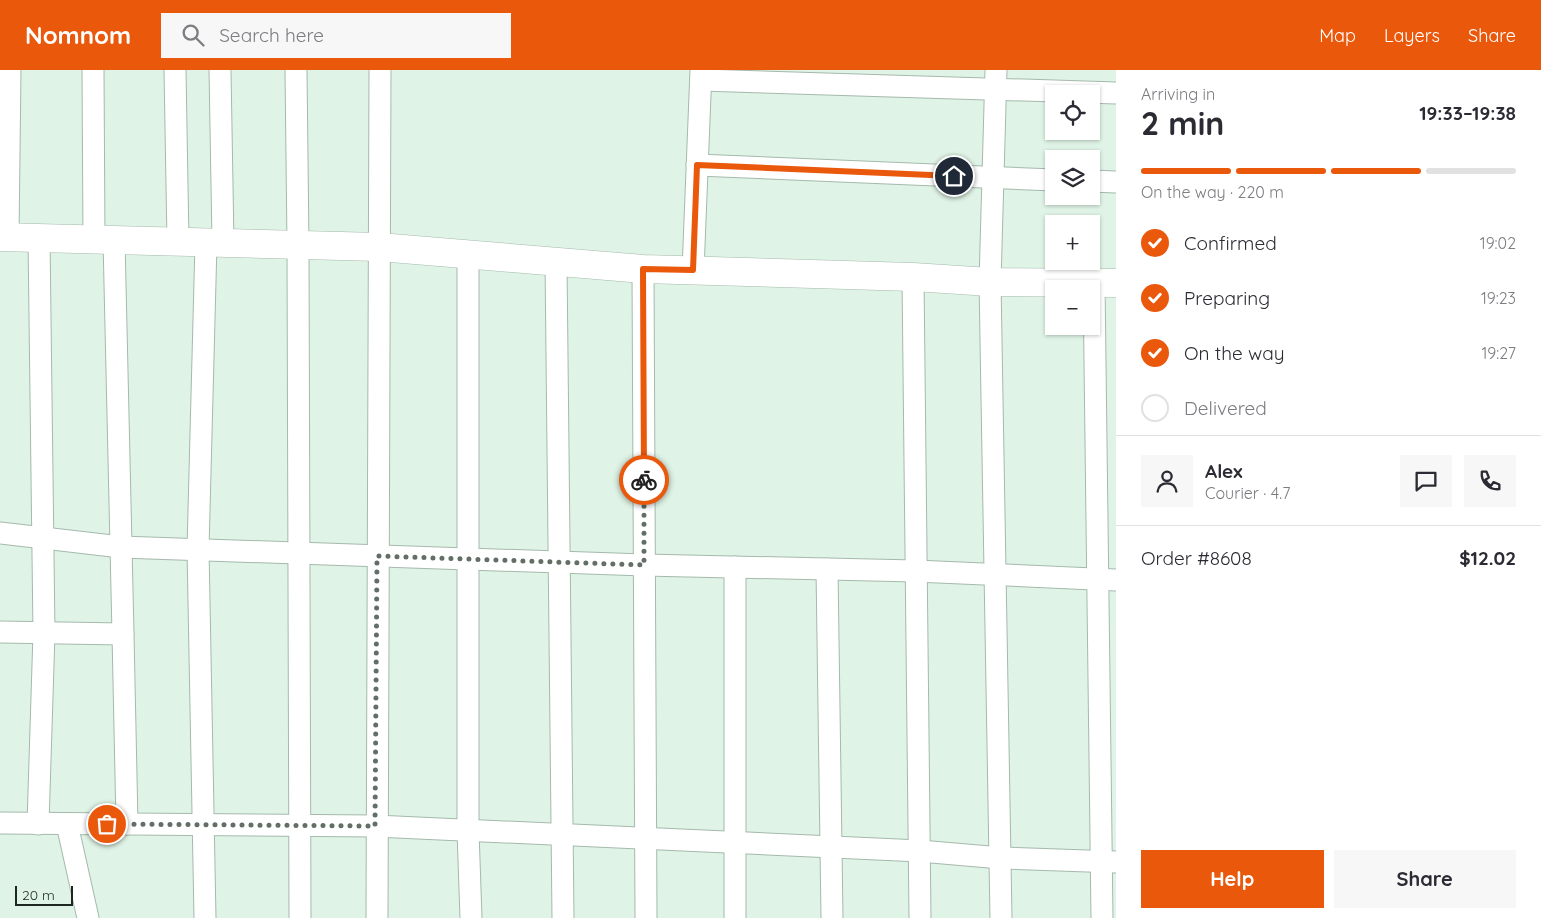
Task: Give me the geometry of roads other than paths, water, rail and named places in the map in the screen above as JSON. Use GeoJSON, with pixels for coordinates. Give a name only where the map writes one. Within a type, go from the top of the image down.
{"type":"FeatureCollection","features":[{"type":"Feature","properties":{"kind":"street"},"geometry":{"type":"LineString","coordinates":[[10,70],[4,237],[379,247],[643,269],[913,277],[990,282],[1105,282],[1108,862],[1102,918]]}},
{"type":"Feature","properties":{"kind":"street"},"geometry":{"type":"LineString","coordinates":[[94,70],[121,547],[127,824]]}},
{"type":"Feature","properties":{"kind":"street"},"geometry":{"type":"LineString","coordinates":[[175,70],[178,242]]}},
{"type":"Feature","properties":{"kind":"street"},"geometry":{"type":"LineString","coordinates":[[205,918],[198,549],[215,243],[220,70]]}},
{"type":"Feature","properties":{"kind":"street"},"geometry":{"type":"LineString","coordinates":[[296,70],[300,553],[300,918]]}},
{"type":"Feature","properties":{"kind":"street"},"geometry":{"type":"LineString","coordinates":[[377,918],[375,826],[380,70]]}},
{"type":"Feature","properties":{"kind":"street"},"geometry":{"type":"LineString","coordinates":[[693,270],[701,75],[996,80],[1116,93]]}},
{"type":"Feature","properties":{"kind":"street"},"geometry":{"type":"LineString","coordinates":[[996,80],[990,282],[1001,918]]}},
{"type":"Feature","properties":{"kind":"street"},"geometry":{"type":"LineString","coordinates":[[697,165],[1045,180]]}},
{"type":"Feature","properties":{"kind":"street"},"geometry":{"type":"LineString","coordinates":[[1100,181],[1116,182]]}},
{"type":"Feature","properties":{"kind":"street"},"geometry":{"type":"LineString","coordinates":[[38,824],[44,633],[39,238]]}},
{"type":"Feature","properties":{"kind":"street"},"geometry":{"type":"LineString","coordinates":[[468,255],[468,831],[471,918]]}},
{"type":"Feature","properties":{"kind":"street"},"geometry":{"type":"LineString","coordinates":[[556,262],[563,918]]}},
{"type":"Feature","properties":{"kind":"street"},"geometry":{"type":"LineString","coordinates":[[643,269],[646,918]]}},
{"type":"Feature","properties":{"kind":"street"},"geometry":{"type":"LineString","coordinates":[[913,277],[920,918]]}},
{"type":"Feature","properties":{"kind":"street"},"geometry":{"type":"LineString","coordinates":[[0,533],[121,547],[644,565],[915,571],[1107,580]]}},
{"type":"Feature","properties":{"kind":"street"},"geometry":{"type":"LineString","coordinates":[[735,567],[735,918]]}},
{"type":"Feature","properties":{"kind":"street"},"geometry":{"type":"LineString","coordinates":[[827,569],[832,918]]}},
{"type":"Feature","properties":{"kind":"street"},"geometry":{"type":"LineString","coordinates":[[0,632],[123,634]]}},
{"type":"Feature","properties":{"kind":"street"},"geometry":{"type":"LineString","coordinates":[[0,824],[375,826],[920,851],[1001,858],[1108,862]]}},
{"type":"Feature","properties":{"kind":"street"},"geometry":{"type":"LineString","coordinates":[[67,824],[88,918]]}}]}
